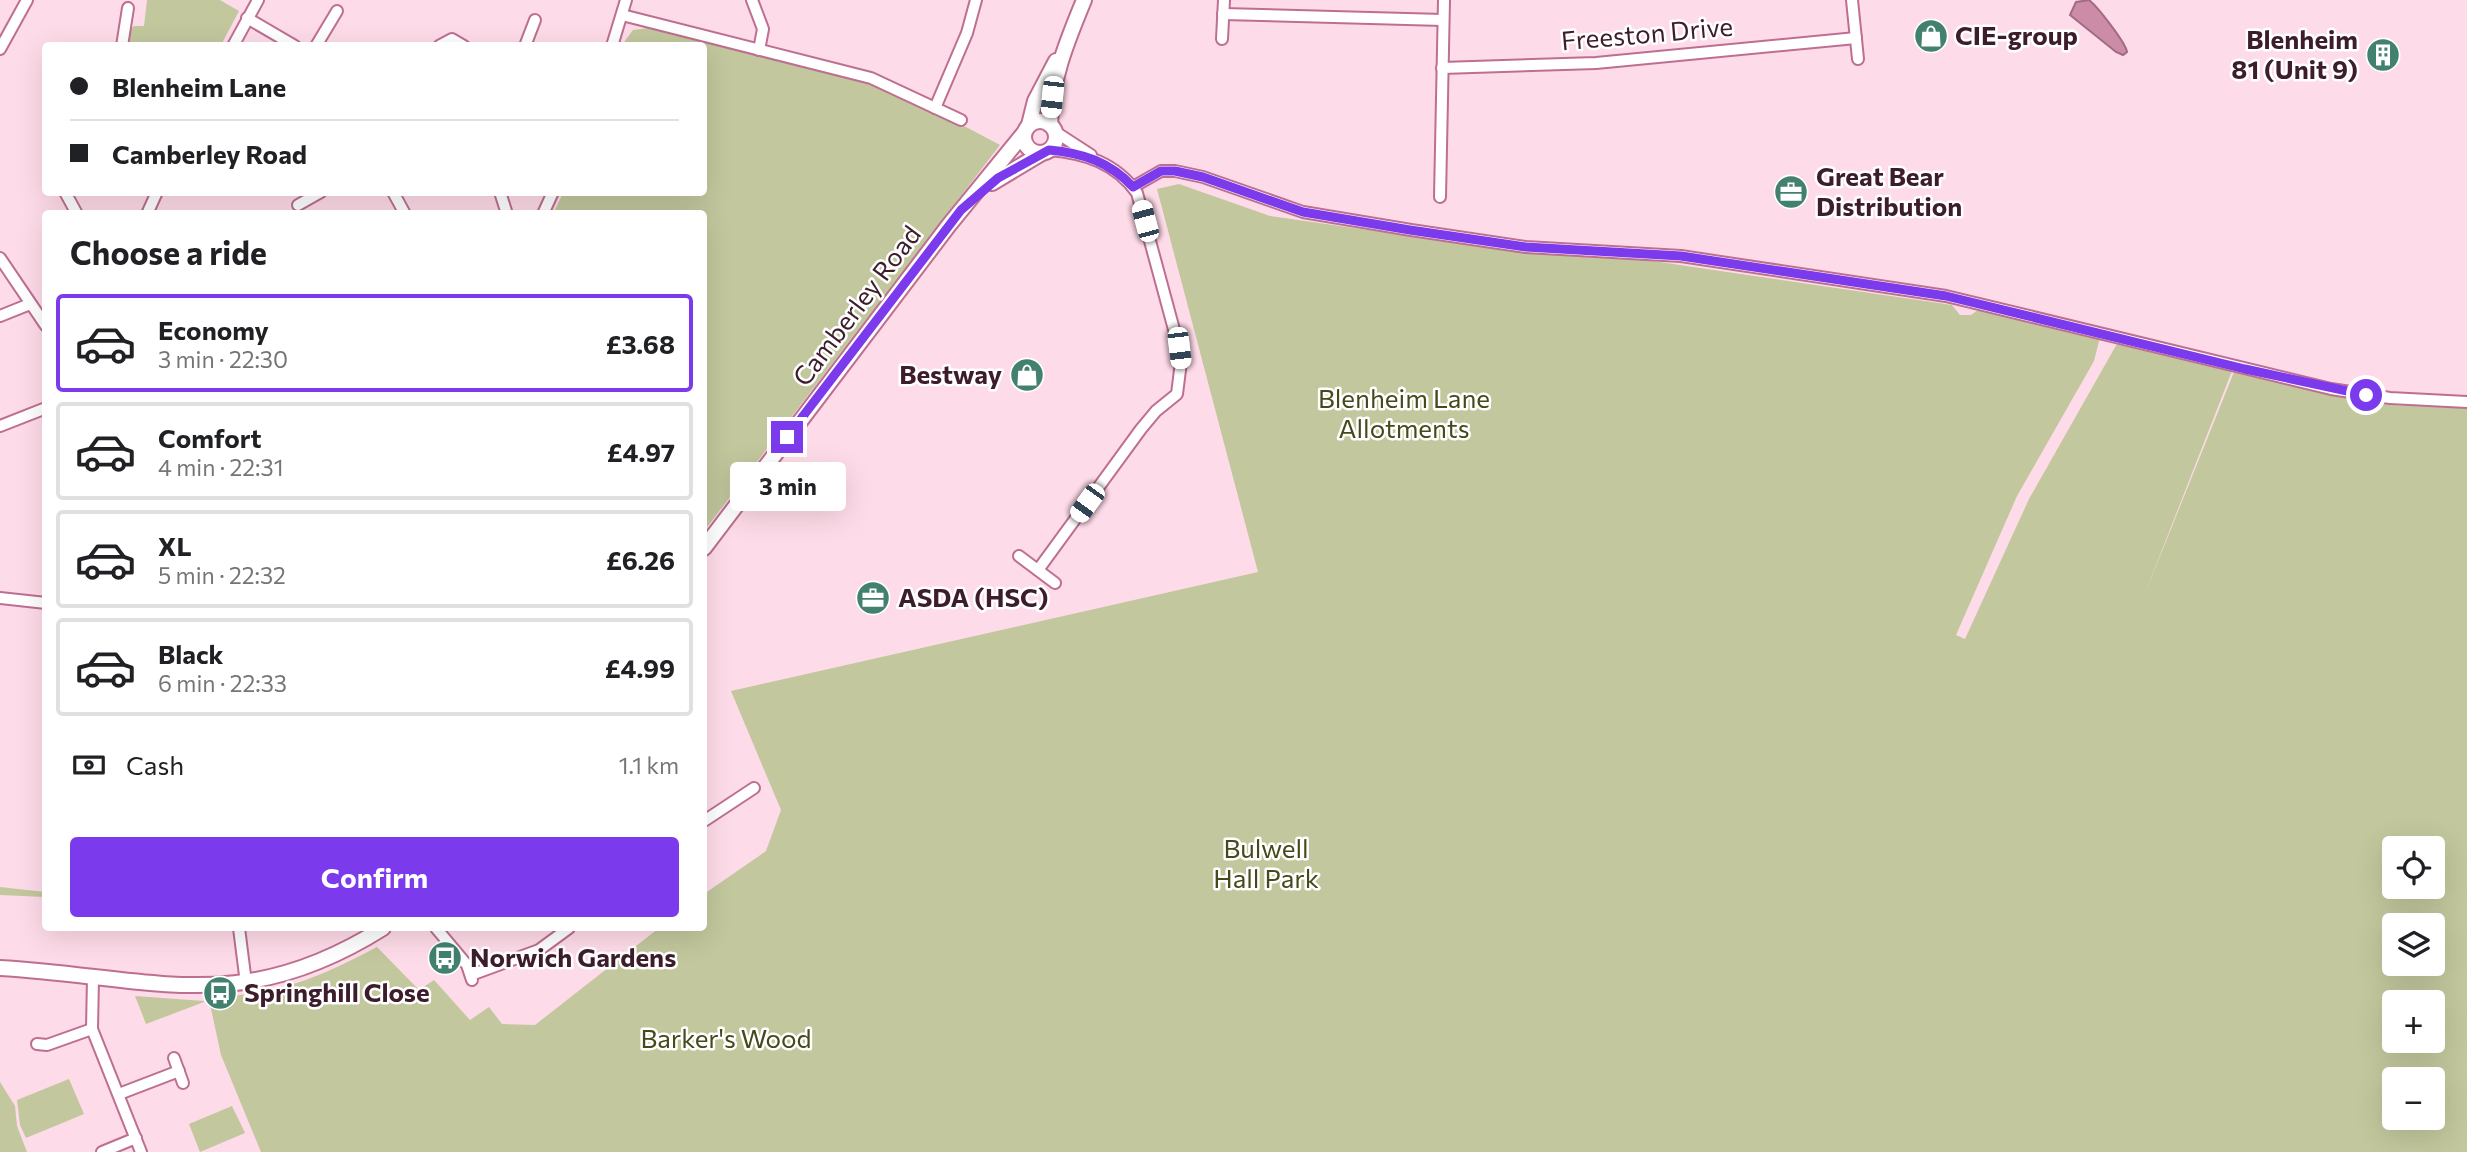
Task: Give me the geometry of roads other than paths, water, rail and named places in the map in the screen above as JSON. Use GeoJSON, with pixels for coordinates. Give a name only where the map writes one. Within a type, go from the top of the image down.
{"type":"FeatureCollection","features":[{"type":"Feature","properties":{"kind":"main road","name":"Camberley Road"},"geometry":{"type":"LineString","coordinates":[[707,544],[1027,129],[1035,101],[1049,71],[1061,54],[1084,0]]}},
{"type":"Feature","properties":{"kind":"main road","name":"Camberley Road"},"geometry":{"type":"LineString","coordinates":[[1052,128],[1061,54]]}},
{"type":"Feature","properties":{"kind":"main road"},"geometry":{"type":"LineString","coordinates":[[1040,121],[1052,128],[1055,139],[1046,151],[1030,149],[1027,129],[1040,121]]}},
{"type":"Feature","properties":{"kind":"main road","name":"Camberley Road"},"geometry":{"type":"LineString","coordinates":[[974,196],[1046,151]]}},
{"type":"Feature","properties":{"kind":"main road"},"geometry":{"type":"LineString","coordinates":[[0,968],[180,987],[246,983],[321,962],[378,931]]}},
{"type":"Feature","properties":{"kind":"street"},"geometry":{"type":"LineString","coordinates":[[0,49],[27,0]]}},
{"type":"Feature","properties":{"kind":"street"},"geometry":{"type":"LineString","coordinates":[[235,42],[258,0]]}},
{"type":"Feature","properties":{"kind":"street"},"geometry":{"type":"LineString","coordinates":[[613,42],[626,0]]}},
{"type":"Feature","properties":{"kind":"street"},"geometry":{"type":"LineString","coordinates":[[752,0],[763,29],[759,50]]}},
{"type":"Feature","properties":{"kind":"street"},"geometry":{"type":"LineString","coordinates":[[935,108],[967,33],[976,0]]}},
{"type":"Feature","properties":{"kind":"street"},"geometry":{"type":"LineString","coordinates":[[1222,39],[1224,0]]}},
{"type":"Feature","properties":{"kind":"street"},"geometry":{"type":"LineString","coordinates":[[1440,197],[1444,0]]}},
{"type":"Feature","properties":{"kind":"street"},"geometry":{"type":"LineString","coordinates":[[1852,0],[1858,59]]}},
{"type":"Feature","properties":{"kind":"street"},"geometry":{"type":"LineString","coordinates":[[123,42],[128,8]]}},
{"type":"Feature","properties":{"kind":"street"},"geometry":{"type":"LineString","coordinates":[[318,42],[337,11]]}},
{"type":"Feature","properties":{"kind":"street"},"geometry":{"type":"LineString","coordinates":[[1223,14],[1443,20]]}},
{"type":"Feature","properties":{"kind":"street"},"geometry":{"type":"LineString","coordinates":[[622,15],[871,78],[961,121]]}},
{"type":"Feature","properties":{"kind":"street"},"geometry":{"type":"LineString","coordinates":[[247,18],[288,42]]}},
{"type":"Feature","properties":{"kind":"street"},"geometry":{"type":"LineString","coordinates":[[527,42],[535,20]]}},
{"type":"Feature","properties":{"kind":"street","name":"Freeston Drive"},"geometry":{"type":"LineString","coordinates":[[1442,68],[1584,64],[1856,38]]}},
{"type":"Feature","properties":{"kind":"street"},"geometry":{"type":"LineString","coordinates":[[1038,570],[1141,429],[1156,411],[1177,394],[1179,348],[1140,200],[1133,187],[1121,174],[1052,128]]}},
{"type":"Feature","properties":{"kind":"street"},"geometry":{"type":"LineString","coordinates":[[1046,151],[1096,159]]}},
{"type":"Feature","properties":{"kind":"street"},"geometry":{"type":"LineString","coordinates":[[1133,187],[1161,171],[1175,171],[1214,180],[1303,212],[1526,247],[1681,256],[1946,296],[2331,389],[2378,396],[2467,402]]}},
{"type":"Feature","properties":{"kind":"street"},"geometry":{"type":"LineString","coordinates":[[305,206],[316,196]]}},
{"type":"Feature","properties":{"kind":"street"},"geometry":{"type":"LineString","coordinates":[[0,258],[42,320]]}},
{"type":"Feature","properties":{"kind":"street"},"geometry":{"type":"LineString","coordinates":[[0,316],[30,303]]}},
{"type":"Feature","properties":{"kind":"street"},"geometry":{"type":"LineString","coordinates":[[0,426],[42,410]]}},
{"type":"Feature","properties":{"kind":"street"},"geometry":{"type":"LineString","coordinates":[[1019,556],[1055,583]]}},
{"type":"Feature","properties":{"kind":"street"},"geometry":{"type":"LineString","coordinates":[[0,598],[42,603]]}},
{"type":"Feature","properties":{"kind":"street"},"geometry":{"type":"LineString","coordinates":[[707,816],[754,788]]}},
{"type":"Feature","properties":{"kind":"street"},"geometry":{"type":"LineString","coordinates":[[742,795],[749,806]]}},
{"type":"Feature","properties":{"kind":"street"},"geometry":{"type":"LineString","coordinates":[[239,931],[246,983]]}},
{"type":"Feature","properties":{"kind":"street"},"geometry":{"type":"LineString","coordinates":[[438,931],[472,978],[538,950],[565,931]]}},
{"type":"Feature","properties":{"kind":"street"},"geometry":{"type":"LineString","coordinates":[[93,978],[92,1029],[141,1152]]}},
{"type":"Feature","properties":{"kind":"street"},"geometry":{"type":"LineString","coordinates":[[37,1044],[47,1045],[92,1029]]}},
{"type":"Feature","properties":{"kind":"street"},"geometry":{"type":"LineString","coordinates":[[174,1058],[183,1083]]}},
{"type":"Feature","properties":{"kind":"street"},"geometry":{"type":"LineString","coordinates":[[119,1094],[179,1071]]}},
{"type":"Feature","properties":{"kind":"street"},"geometry":{"type":"LineString","coordinates":[[102,1152],[136,1138]]}},
{"type":"Feature","properties":{"kind":"place","name":"CIE-group"},"geometry":{"type":"Point","coordinates":[1931,36]}},
{"type":"Feature","properties":{"kind":"place","name":"Blenheim 81 (Unit 9)"},"geometry":{"type":"Point","coordinates":[2383,55]}},
{"type":"Feature","properties":{"kind":"place","name":"Great Bear Distribution"},"geometry":{"type":"Point","coordinates":[1791,192]}},
{"type":"Feature","properties":{"kind":"place","name":"Bestway"},"geometry":{"type":"Point","coordinates":[1027,375]}},
{"type":"Feature","properties":{"kind":"place","name":"ASDA (HSC)"},"geometry":{"type":"Point","coordinates":[873,598]}},
{"type":"Feature","properties":{"kind":"place","name":"Norwich Gardens"},"geometry":{"type":"Point","coordinates":[445,958]}},
{"type":"Feature","properties":{"kind":"place","name":"Springhill Close"},"geometry":{"type":"Point","coordinates":[220,993]}},
{"type":"Feature","properties":{"kind":"park label","name":"Blenheim Lane Allotments"},"geometry":{"type":"Point","coordinates":[1404,414]}},
{"type":"Feature","properties":{"kind":"park label","name":"Bulwell Hall Park"},"geometry":{"type":"Point","coordinates":[1266,864]}},
{"type":"Feature","properties":{"kind":"park label","name":"Barker's Wood"},"geometry":{"type":"Point","coordinates":[726,1039]}}]}
